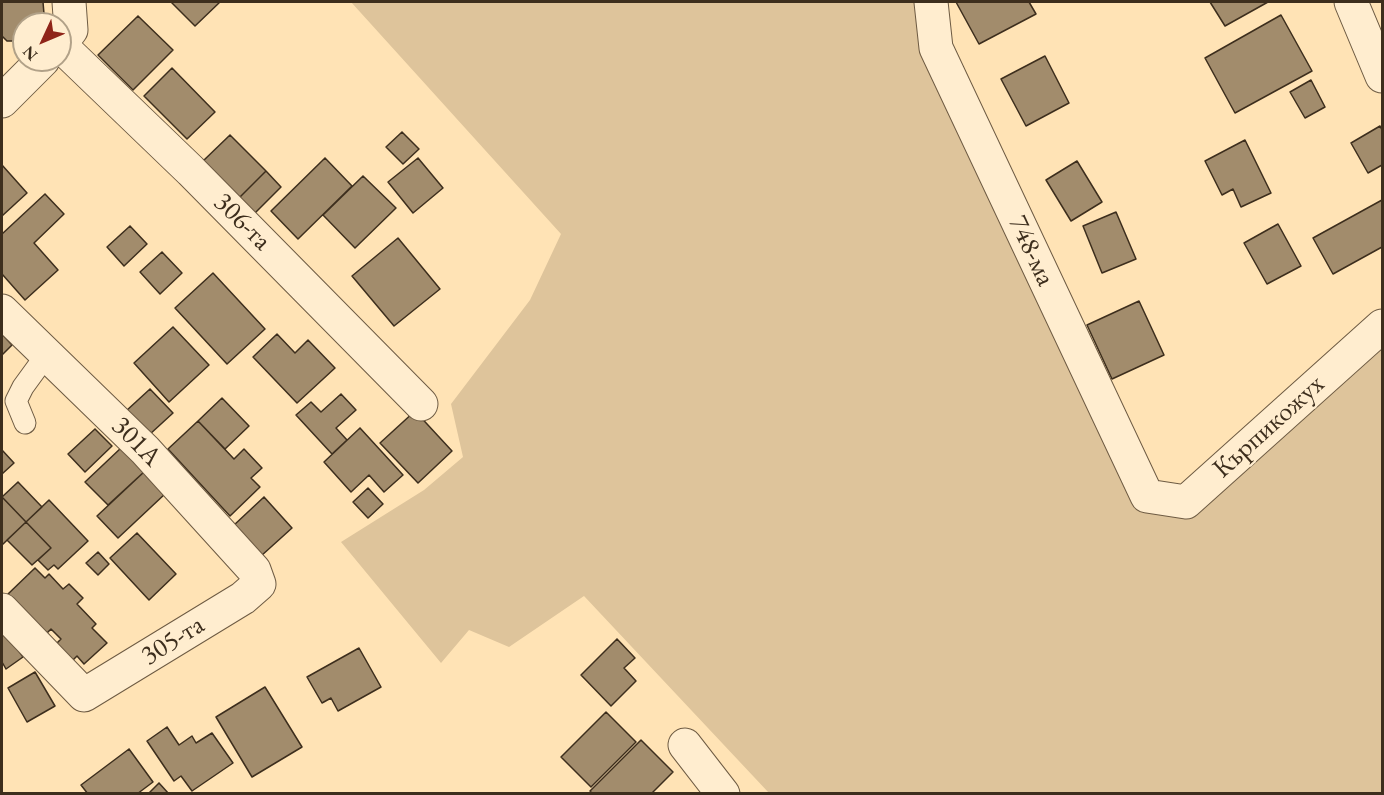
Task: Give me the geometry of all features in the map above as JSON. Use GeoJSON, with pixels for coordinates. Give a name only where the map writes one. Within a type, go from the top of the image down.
{"type":"FeatureCollection","features":[{"type":"Feature","properties":{"kind":"street","name":"748-ма"},"geometry":{"type":"LineString","coordinates":[[931,2],[936,48],[1147,496]]}},
{"type":"Feature","properties":{"kind":"street"},"geometry":{"type":"LineString","coordinates":[[1351,2],[1383,76]]}},
{"type":"Feature","properties":{"kind":"street","name":"306-та"},"geometry":{"type":"LineString","coordinates":[[72,56],[191,171],[421,404]]}},
{"type":"Feature","properties":{"kind":"street"},"geometry":{"type":"LineString","coordinates":[[2,100],[31,72]]}},
{"type":"Feature","properties":{"kind":"street","name":"301А"},"geometry":{"type":"LineString","coordinates":[[2,311],[145,450],[254,570],[259,584]]}},
{"type":"Feature","properties":{"kind":"street","name":"Кърпикожух"},"geometry":{"type":"LineString","coordinates":[[1147,496],[1186,502],[1383,326]]}},
{"type":"Feature","properties":{"kind":"street","name":"305-та"},"geometry":{"type":"LineString","coordinates":[[2,610],[84,695],[243,598],[259,584]]}},
{"type":"Feature","properties":{"kind":"street"},"geometry":{"type":"LineString","coordinates":[[685,745],[723,794]]}},
{"type":"Feature","properties":{"kind":"lane"},"geometry":{"type":"LineString","coordinates":[[26,423],[16,401],[23,387],[47,354]]}},
{"type":"Feature","properties":{"kind":"shaded area"},"geometry":{"type":"Polygon","coordinates":[[[351,2],[931,2],[1147,496],[1186,502],[1382,326],[1382,793],[769,793],[584,596],[509,647],[469,630],[441,663],[341,542],[424,490],[463,457],[451,404],[530,300],[561,234],[351,2]]]}},
{"type":"Feature","properties":{"kind":"building"},"geometry":{"type":"Polygon","coordinates":[[[2,2],[43,2],[44,12],[12,12],[12,41],[7,41],[2,36],[2,2]]]}},
{"type":"Feature","properties":{"kind":"building"},"geometry":{"type":"Polygon","coordinates":[[[171,2],[220,2],[195,26],[171,2]]]}},
{"type":"Feature","properties":{"kind":"building"},"geometry":{"type":"Polygon","coordinates":[[[956,2],[1029,2],[1036,14],[979,44],[956,2]]]}},
{"type":"Feature","properties":{"kind":"building"},"geometry":{"type":"Polygon","coordinates":[[[1210,2],[1268,2],[1225,26],[1210,2]]]}},
{"type":"Feature","properties":{"kind":"building"},"geometry":{"type":"Polygon","coordinates":[[[1281,15],[1312,71],[1235,113],[1205,58],[1281,15]]]}},
{"type":"Feature","properties":{"kind":"building"},"geometry":{"type":"Polygon","coordinates":[[[138,16],[173,50],[133,90],[98,55],[138,16]]]}},
{"type":"Feature","properties":{"kind":"building"},"geometry":{"type":"Polygon","coordinates":[[[1045,56],[1069,103],[1026,126],[1001,79],[1045,56]]]}},
{"type":"Feature","properties":{"kind":"building"},"geometry":{"type":"Polygon","coordinates":[[[172,68],[215,112],[187,139],[144,96],[172,68]]]}},
{"type":"Feature","properties":{"kind":"building"},"geometry":{"type":"Polygon","coordinates":[[[1311,80],[1325,107],[1305,118],[1290,92],[1311,80]]]}},
{"type":"Feature","properties":{"kind":"building"},"geometry":{"type":"Polygon","coordinates":[[[1380,126],[1382,165],[1368,173],[1351,143],[1380,126]]]}},
{"type":"Feature","properties":{"kind":"building"},"geometry":{"type":"Polygon","coordinates":[[[402,132],[419,149],[403,164],[386,147],[402,132]]]}},
{"type":"Feature","properties":{"kind":"building"},"geometry":{"type":"Polygon","coordinates":[[[230,135],[266,171],[239,198],[203,161],[230,135]]]}},
{"type":"Feature","properties":{"kind":"building"},"geometry":{"type":"Polygon","coordinates":[[[1245,140],[1271,193],[1241,207],[1233,189],[1222,195],[1205,161],[1245,140]]]}},
{"type":"Feature","properties":{"kind":"building"},"geometry":{"type":"Polygon","coordinates":[[[325,158],[352,186],[298,239],[271,211],[325,158]]]}},
{"type":"Feature","properties":{"kind":"building"},"geometry":{"type":"Polygon","coordinates":[[[418,158],[443,188],[413,213],[388,182],[418,158]]]}},
{"type":"Feature","properties":{"kind":"building"},"geometry":{"type":"Polygon","coordinates":[[[1077,161],[1102,202],[1071,221],[1046,180],[1077,161]]]}},
{"type":"Feature","properties":{"kind":"building"},"geometry":{"type":"Polygon","coordinates":[[[2,165],[27,193],[2,216],[2,165]]]}},
{"type":"Feature","properties":{"kind":"building"},"geometry":{"type":"Polygon","coordinates":[[[266,171],[281,187],[254,214],[239,198],[266,171]]]}},
{"type":"Feature","properties":{"kind":"building"},"geometry":{"type":"Polygon","coordinates":[[[363,176],[396,208],[355,248],[323,215],[363,176]]]}},
{"type":"Feature","properties":{"kind":"building"},"geometry":{"type":"Polygon","coordinates":[[[45,194],[64,214],[34,243],[58,270],[25,300],[2,274],[2,234],[45,194]]]}},
{"type":"Feature","properties":{"kind":"building"},"geometry":{"type":"Polygon","coordinates":[[[1382,200],[1382,247],[1333,274],[1313,238],[1382,200]]]}},
{"type":"Feature","properties":{"kind":"building"},"geometry":{"type":"Polygon","coordinates":[[[1116,212],[1136,259],[1102,273],[1083,226],[1116,212]]]}},
{"type":"Feature","properties":{"kind":"building"},"geometry":{"type":"Polygon","coordinates":[[[1278,224],[1301,266],[1267,284],[1244,243],[1278,224]]]}},
{"type":"Feature","properties":{"kind":"building"},"geometry":{"type":"Polygon","coordinates":[[[130,226],[147,244],[124,266],[107,247],[130,226]]]}},
{"type":"Feature","properties":{"kind":"building"},"geometry":{"type":"Polygon","coordinates":[[[398,238],[440,289],[394,326],[352,276],[398,238]]]}},
{"type":"Feature","properties":{"kind":"building"},"geometry":{"type":"Polygon","coordinates":[[[162,252],[182,273],[160,294],[140,272],[162,252]]]}},
{"type":"Feature","properties":{"kind":"building"},"geometry":{"type":"Polygon","coordinates":[[[213,273],[265,329],[227,364],[175,308],[213,273]]]}},
{"type":"Feature","properties":{"kind":"building"},"geometry":{"type":"Polygon","coordinates":[[[1139,301],[1164,355],[1112,379],[1087,325],[1139,301]]]}},
{"type":"Feature","properties":{"kind":"building"},"geometry":{"type":"Polygon","coordinates":[[[173,327],[209,365],[169,402],[134,363],[173,327]]]}},
{"type":"Feature","properties":{"kind":"building"},"geometry":{"type":"Polygon","coordinates":[[[2,334],[12,345],[2,355],[2,334]]]}},
{"type":"Feature","properties":{"kind":"building"},"geometry":{"type":"Polygon","coordinates":[[[277,334],[295,353],[308,340],[335,368],[297,403],[253,357],[277,334]]]}},
{"type":"Feature","properties":{"kind":"building"},"geometry":{"type":"Polygon","coordinates":[[[150,389],[173,413],[149,435],[126,411],[150,389]]]}},
{"type":"Feature","properties":{"kind":"building"},"geometry":{"type":"Polygon","coordinates":[[[341,394],[356,410],[336,428],[347,440],[332,454],[296,415],[311,402],[321,412],[341,394]]]}},
{"type":"Feature","properties":{"kind":"building"},"geometry":{"type":"Polygon","coordinates":[[[222,398],[249,426],[225,449],[198,421],[222,398]]]}},
{"type":"Feature","properties":{"kind":"building"},"geometry":{"type":"Polygon","coordinates":[[[415,411],[452,451],[418,483],[380,443],[415,411]]]}},
{"type":"Feature","properties":{"kind":"building"},"geometry":{"type":"Polygon","coordinates":[[[198,421],[234,459],[244,449],[262,468],[251,478],[260,487],[230,516],[168,449],[198,421]]]}},
{"type":"Feature","properties":{"kind":"building"},"geometry":{"type":"Polygon","coordinates":[[[360,428],[403,475],[384,492],[369,475],[351,492],[324,462],[360,428]]]}},
{"type":"Feature","properties":{"kind":"building"},"geometry":{"type":"Polygon","coordinates":[[[95,429],[112,446],[85,472],[68,454],[95,429]]]}},
{"type":"Feature","properties":{"kind":"building"},"geometry":{"type":"Polygon","coordinates":[[[122,447],[145,471],[108,505],[85,482],[122,447]]]}},
{"type":"Feature","properties":{"kind":"building"},"geometry":{"type":"Polygon","coordinates":[[[2,450],[14,463],[2,474],[2,450]]]}},
{"type":"Feature","properties":{"kind":"building"},"geometry":{"type":"Polygon","coordinates":[[[145,471],[166,493],[118,538],[97,516],[145,471]]]}},
{"type":"Feature","properties":{"kind":"building"},"geometry":{"type":"Polygon","coordinates":[[[18,482],[42,507],[26,522],[2,497],[18,482]]]}},
{"type":"Feature","properties":{"kind":"building"},"geometry":{"type":"Polygon","coordinates":[[[368,488],[383,504],[368,518],[353,502],[368,488]]]}},
{"type":"Feature","properties":{"kind":"building"},"geometry":{"type":"Polygon","coordinates":[[[2,497],[26,522],[2,545],[2,497]]]}},
{"type":"Feature","properties":{"kind":"building"},"geometry":{"type":"Polygon","coordinates":[[[264,497],[292,528],[261,556],[233,526],[264,497]]]}},
{"type":"Feature","properties":{"kind":"building"},"geometry":{"type":"Polygon","coordinates":[[[49,500],[88,541],[58,569],[54,565],[48,570],[38,560],[51,548],[26,522],[49,500]]]}},
{"type":"Feature","properties":{"kind":"building"},"geometry":{"type":"Polygon","coordinates":[[[26,522],[51,548],[32,565],[7,540],[26,522]]]}},
{"type":"Feature","properties":{"kind":"building"},"geometry":{"type":"Polygon","coordinates":[[[137,533],[176,574],[149,600],[110,558],[137,533]]]}},
{"type":"Feature","properties":{"kind":"building"},"geometry":{"type":"Polygon","coordinates":[[[98,552],[109,564],[98,575],[86,563],[98,552]]]}},
{"type":"Feature","properties":{"kind":"building"},"geometry":{"type":"Polygon","coordinates":[[[35,568],[45,578],[49,574],[63,589],[69,584],[83,598],[77,604],[96,624],[92,628],[107,643],[84,664],[77,656],[71,662],[55,645],[61,639],[51,629],[46,634],[8,594],[35,568]]]}},
{"type":"Feature","properties":{"kind":"building"},"geometry":{"type":"Polygon","coordinates":[[[2,626],[23,657],[6,669],[2,662],[2,626]]]}},
{"type":"Feature","properties":{"kind":"building"},"geometry":{"type":"Polygon","coordinates":[[[617,639],[635,658],[624,668],[636,681],[611,706],[581,675],[617,639]]]}},
{"type":"Feature","properties":{"kind":"building"},"geometry":{"type":"Polygon","coordinates":[[[359,648],[381,687],[338,711],[331,698],[322,703],[307,677],[359,648]]]}},
{"type":"Feature","properties":{"kind":"building"},"geometry":{"type":"Polygon","coordinates":[[[35,672],[55,706],[27,722],[8,688],[35,672]]]}},
{"type":"Feature","properties":{"kind":"building"},"geometry":{"type":"Polygon","coordinates":[[[265,687],[302,747],[252,777],[216,717],[265,687]]]}},
{"type":"Feature","properties":{"kind":"building"},"geometry":{"type":"Polygon","coordinates":[[[606,712],[636,742],[591,787],[561,757],[606,712]]]}},
{"type":"Feature","properties":{"kind":"building"},"geometry":{"type":"Polygon","coordinates":[[[167,727],[179,745],[192,736],[196,743],[212,733],[233,763],[192,791],[181,776],[174,781],[147,741],[167,727]]]}},
{"type":"Feature","properties":{"kind":"building"},"geometry":{"type":"Polygon","coordinates":[[[641,740],[673,772],[651,794],[593,794],[590,791],[641,740]]]}},
{"type":"Feature","properties":{"kind":"building"},"geometry":{"type":"Polygon","coordinates":[[[129,749],[153,782],[137,794],[88,794],[81,785],[129,749]]]}},
{"type":"Feature","properties":{"kind":"building"},"geometry":{"type":"Polygon","coordinates":[[[159,783],[169,794],[148,794],[159,783]]]}}]}
